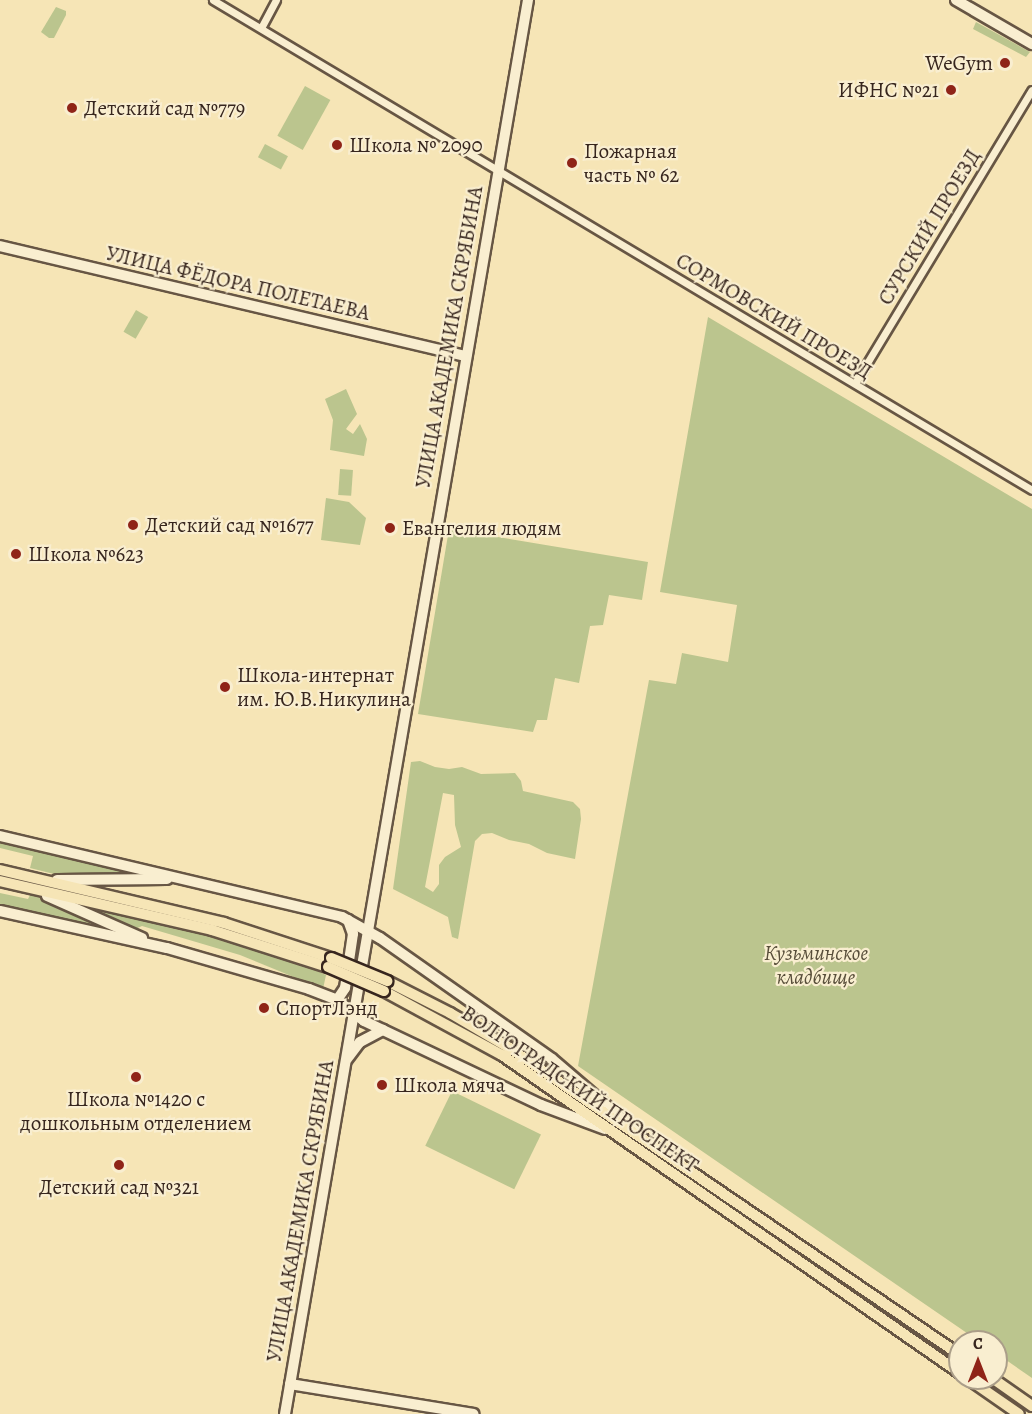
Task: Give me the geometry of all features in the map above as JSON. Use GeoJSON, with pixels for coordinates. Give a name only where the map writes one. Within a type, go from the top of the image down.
{"type":"FeatureCollection","features":[{"type":"Feature","properties":{"kind":"main road","name":"УЛИЦА АКАДЕМИКА СКРЯБИНА"},"geometry":{"type":"LineString","coordinates":[[285,1414],[353,1015],[349,993],[358,947],[368,930],[528,0]]}},
{"type":"Feature","properties":{"kind":"main road"},"geometry":{"type":"LineString","coordinates":[[956,0],[1032,44]]}},
{"type":"Feature","properties":{"kind":"main road","name":"УЛИЦА ФЁДОРА ПОЛЕТАЕВА"},"geometry":{"type":"LineString","coordinates":[[0,246],[466,356]]}},
{"type":"Feature","properties":{"kind":"main road"},"geometry":{"type":"LineString","coordinates":[[0,836],[183,878],[348,920],[368,930],[552,1059],[623,1117],[642,1138]]}},
{"type":"Feature","properties":{"kind":"main road","name":"ВОЛГОГРАДСКИЙ ПРОСПЕКТ"},"geometry":{"type":"LineString","coordinates":[[0,870],[224,923],[329,962],[482,1030],[948,1347]]}},
{"type":"Feature","properties":{"kind":"main road"},"geometry":{"type":"LineString","coordinates":[[30,877],[79,882],[183,878]]}},
{"type":"Feature","properties":{"kind":"main road"},"geometry":{"type":"LineString","coordinates":[[3,882],[71,905],[168,948]]}},
{"type":"Feature","properties":{"kind":"main road","name":"ВОЛГОГРАДСКИЙ ПРОСПЕКТ"},"geometry":{"type":"LineString","coordinates":[[3,882],[212,930],[329,962]]}},
{"type":"Feature","properties":{"kind":"main road"},"geometry":{"type":"LineString","coordinates":[[0,910],[168,948],[282,980],[337,1000],[353,1015],[383,1030],[541,1105],[608,1131]]}},
{"type":"Feature","properties":{"kind":"main road"},"geometry":{"type":"LineString","coordinates":[[337,1000],[345,988],[353,934],[348,920]]}},
{"type":"Feature","properties":{"kind":"main road","name":"ВОЛГОГРАДСКИЙ ПРОСПЕКТ"},"geometry":{"type":"LineString","coordinates":[[386,986],[492,1049],[948,1365]]}},
{"type":"Feature","properties":{"kind":"main road"},"geometry":{"type":"LineString","coordinates":[[345,1063],[360,1042],[383,1030]]}},
{"type":"Feature","properties":{"kind":"main road"},"geometry":{"type":"LineString","coordinates":[[290,1384],[474,1414]]}},
{"type":"Feature","properties":{"kind":"main road"},"geometry":{"type":"LineString","coordinates":[[1008,1389],[1032,1406]]}},
{"type":"Feature","properties":{"kind":"main road"},"geometry":{"type":"LineString","coordinates":[[984,1390],[1018,1414]]}},
{"type":"Feature","properties":{"kind":"street","name":"СОРМОВСКИЙ ПРОЕЗД"},"geometry":{"type":"LineString","coordinates":[[213,0],[1032,490]]}},
{"type":"Feature","properties":{"kind":"street"},"geometry":{"type":"LineString","coordinates":[[261,28],[276,0]]}},
{"type":"Feature","properties":{"kind":"street","name":"СУРСКИЙ ПРОЕЗД"},"geometry":{"type":"LineString","coordinates":[[855,383],[1032,90]]}},
{"type":"Feature","properties":{"kind":"green space"},"geometry":{"type":"Polygon","coordinates":[[[56,7],[66,11],[66,15],[54,38],[49,38],[41,32],[56,7]]]}},
{"type":"Feature","properties":{"kind":"green space"},"geometry":{"type":"Polygon","coordinates":[[[976,22],[1030,52],[1026,57],[973,29],[976,22]]]}},
{"type":"Feature","properties":{"kind":"green space"},"geometry":{"type":"Polygon","coordinates":[[[305,86],[330,100],[303,150],[277,136],[305,86]]]}},
{"type":"Feature","properties":{"kind":"green space"},"geometry":{"type":"Polygon","coordinates":[[[265,144],[288,156],[281,169],[258,157],[265,144]]]}},
{"type":"Feature","properties":{"kind":"green space"},"geometry":{"type":"Polygon","coordinates":[[[136,310],[148,317],[136,339],[124,332],[136,310]]]}},
{"type":"Feature","properties":{"kind":"green space","name":"Кузьминское кладбище"},"geometry":{"type":"Polygon","coordinates":[[[708,317],[1032,509],[1032,1378],[1008,1361],[1008,1330],[963,1330],[578,1066],[649,680],[676,684],[682,653],[728,662],[737,605],[660,592],[708,317]]]}},
{"type":"Feature","properties":{"kind":"green space"},"geometry":{"type":"Polygon","coordinates":[[[346,389],[357,414],[346,429],[353,434],[360,424],[367,439],[364,456],[330,450],[333,420],[325,399],[346,389]]]}},
{"type":"Feature","properties":{"kind":"green space"},"geometry":{"type":"Polygon","coordinates":[[[340,469],[353,470],[351,496],[338,495],[340,469]]]}},
{"type":"Feature","properties":{"kind":"green space"},"geometry":{"type":"Polygon","coordinates":[[[326,498],[349,502],[366,518],[360,545],[321,540],[326,498]]]}},
{"type":"Feature","properties":{"kind":"green space"},"geometry":{"type":"Polygon","coordinates":[[[449,529],[648,562],[642,600],[609,595],[603,625],[590,626],[579,683],[555,678],[547,720],[537,720],[533,732],[418,714],[449,529]]]}},
{"type":"Feature","properties":{"kind":"green space"},"geometry":{"type":"Polygon","coordinates":[[[420,761],[449,769],[462,767],[481,774],[515,773],[521,781],[523,791],[573,802],[580,809],[581,819],[575,859],[547,853],[529,844],[509,840],[492,833],[482,834],[475,841],[458,939],[452,937],[448,917],[393,889],[411,762],[420,761]],[[443,793],[425,887],[433,892],[439,884],[439,865],[445,857],[461,847],[455,825],[454,795],[443,793]]]}},
{"type":"Feature","properties":{"kind":"green space"},"geometry":{"type":"Polygon","coordinates":[[[0,839],[144,873],[145,877],[74,879],[30,868],[33,856],[0,848],[0,839]]]}},
{"type":"Feature","properties":{"kind":"green space"},"geometry":{"type":"Polygon","coordinates":[[[0,893],[28,899],[30,895],[62,903],[131,937],[0,907],[0,893]]]}},
{"type":"Feature","properties":{"kind":"green space"},"geometry":{"type":"Polygon","coordinates":[[[78,902],[233,940],[288,958],[326,975],[323,989],[240,955],[142,926],[133,930],[78,902]]]}},
{"type":"Feature","properties":{"kind":"green space"},"geometry":{"type":"Polygon","coordinates":[[[452,1091],[541,1134],[514,1189],[425,1146],[452,1091]]]}},
{"type":"Feature","properties":{"kind":"place","name":"WeGym"},"geometry":{"type":"Point","coordinates":[1005,63]}},
{"type":"Feature","properties":{"kind":"place","name":"ИФНС №21"},"geometry":{"type":"Point","coordinates":[951,90]}},
{"type":"Feature","properties":{"kind":"place","name":"Детский сад №779"},"geometry":{"type":"Point","coordinates":[72,108]}},
{"type":"Feature","properties":{"kind":"place","name":"Школа № 2090"},"geometry":{"type":"Point","coordinates":[337,145]}},
{"type":"Feature","properties":{"kind":"place","name":"Пожарная часть № 62"},"geometry":{"type":"Point","coordinates":[572,163]}},
{"type":"Feature","properties":{"kind":"place","name":"Детский сад №1677"},"geometry":{"type":"Point","coordinates":[133,525]}},
{"type":"Feature","properties":{"kind":"place","name":"Евангелия людям"},"geometry":{"type":"Point","coordinates":[390,528]}},
{"type":"Feature","properties":{"kind":"place","name":"Школа №623"},"geometry":{"type":"Point","coordinates":[16,554]}},
{"type":"Feature","properties":{"kind":"place","name":"Школа-интернат им. Ю.В.Никулина"},"geometry":{"type":"Point","coordinates":[225,687]}},
{"type":"Feature","properties":{"kind":"place","name":"СпортЛэнд"},"geometry":{"type":"Point","coordinates":[264,1008]}},
{"type":"Feature","properties":{"kind":"place","name":"Школа №1420 с дошкольным отделением"},"geometry":{"type":"Point","coordinates":[136,1077]}},
{"type":"Feature","properties":{"kind":"place","name":"Школа мяча"},"geometry":{"type":"Point","coordinates":[382,1085]}},
{"type":"Feature","properties":{"kind":"place","name":"Детский сад №321"},"geometry":{"type":"Point","coordinates":[119,1165]}}]}
